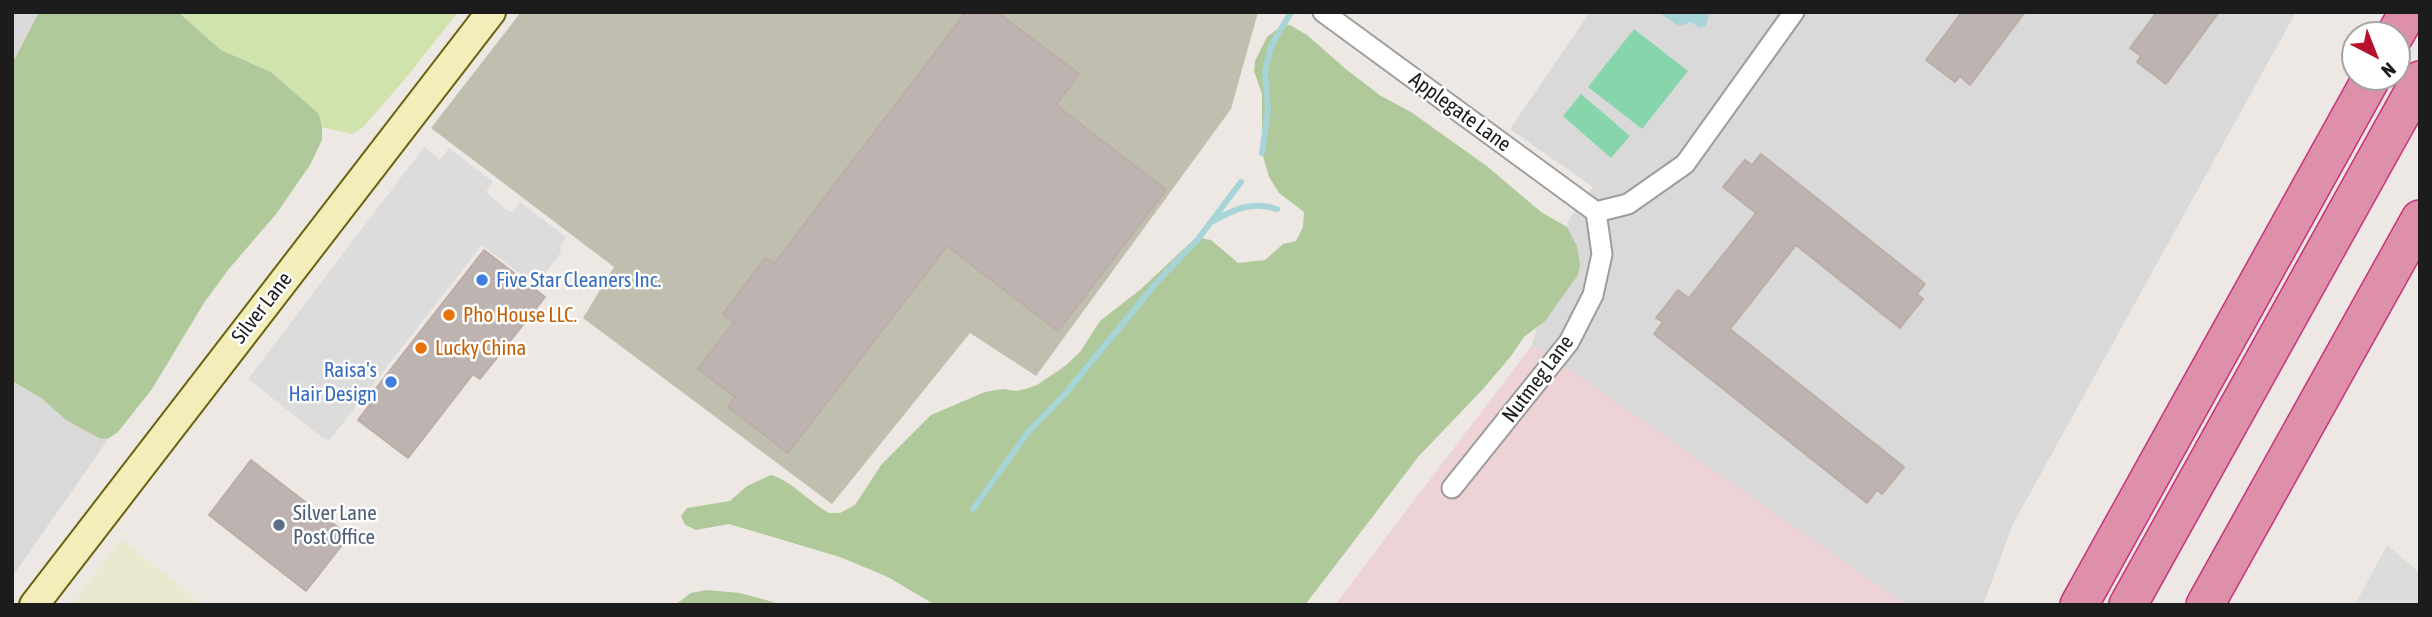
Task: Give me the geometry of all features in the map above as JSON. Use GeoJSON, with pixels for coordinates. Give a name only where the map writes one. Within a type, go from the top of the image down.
{"type":"FeatureCollection","features":[{"type":"Feature","properties":{"kind":"highway"},"geometry":{"type":"LineString","coordinates":[[2128,605],[2420,80]]}},
{"type":"Feature","properties":{"kind":"highway"},"geometry":{"type":"LineString","coordinates":[[2079,605],[2364,91]]}},
{"type":"Feature","properties":{"kind":"highway"},"geometry":{"type":"LineString","coordinates":[[2152,605],[2420,125]]}},
{"type":"Feature","properties":{"kind":"highway"},"geometry":{"type":"LineString","coordinates":[[2205,605],[2420,219]]}},
{"type":"Feature","properties":{"kind":"main road","name":"Silver Lane"},"geometry":{"type":"LineString","coordinates":[[34,605],[491,12]]}},
{"type":"Feature","properties":{"kind":"street","name":"Applegate Lane"},"geometry":{"type":"LineString","coordinates":[[1323,12],[1596,212]]}},
{"type":"Feature","properties":{"kind":"street"},"geometry":{"type":"LineString","coordinates":[[1596,212],[1628,204],[1685,164],[1794,12]]}},
{"type":"Feature","properties":{"kind":"street","name":"Nutmeg Lane"},"geometry":{"type":"LineString","coordinates":[[1452,488],[1569,342],[1593,295],[1602,254],[1596,212]]}},
{"type":"Feature","properties":{"kind":"shaded area"},"geometry":{"type":"Polygon","coordinates":[[[12,12],[39,12],[12,64],[12,12]]]}},
{"type":"Feature","properties":{"kind":"shaded area"},"geometry":{"type":"Polygon","coordinates":[[[521,12],[1258,12],[1231,109],[1036,376],[970,333],[832,504],[583,318],[614,267],[431,128],[521,12]]]}},
{"type":"Feature","properties":{"kind":"shaded area"},"geometry":{"type":"Polygon","coordinates":[[[1590,12],[2296,12],[2013,524],[1983,605],[1906,605],[1532,345],[1569,219],[1593,187],[1510,129],[1590,12]]]}},
{"type":"Feature","properties":{"kind":"shaded area"},"geometry":{"type":"Polygon","coordinates":[[[424,147],[440,160],[449,148],[493,182],[486,192],[509,212],[513,212],[520,202],[566,237],[560,247],[561,252],[536,286],[482,245],[328,442],[248,379],[424,147]]]}},
{"type":"Feature","properties":{"kind":"shaded area"},"geometry":{"type":"Polygon","coordinates":[[[1532,345],[1579,376],[1906,605],[1335,605],[1532,345]]]}},
{"type":"Feature","properties":{"kind":"shaded area"},"geometry":{"type":"Polygon","coordinates":[[[12,381],[41,398],[66,420],[101,438],[109,438],[12,577],[12,381]]]}},
{"type":"Feature","properties":{"kind":"shaded area"},"geometry":{"type":"Polygon","coordinates":[[[121,539],[203,605],[72,605],[121,539]]]}},
{"type":"Feature","properties":{"kind":"shaded area"},"geometry":{"type":"Polygon","coordinates":[[[2387,545],[2420,573],[2420,605],[2355,605],[2387,545]]]}},
{"type":"Feature","properties":{"kind":"green space"},"geometry":{"type":"Polygon","coordinates":[[[39,12],[178,12],[221,50],[271,72],[319,114],[322,127],[322,140],[310,165],[277,213],[228,270],[204,303],[152,389],[118,432],[109,438],[101,439],[66,420],[41,398],[12,381],[12,64],[39,12]]]}},
{"type":"Feature","properties":{"kind":"green space"},"geometry":{"type":"Polygon","coordinates":[[[178,12],[458,12],[405,79],[363,127],[352,134],[322,127],[319,114],[271,72],[221,50],[178,12]]]}},
{"type":"Feature","properties":{"kind":"green space"},"geometry":{"type":"Polygon","coordinates":[[[1283,25],[1290,25],[1307,35],[1381,96],[1411,112],[1488,167],[1541,212],[1567,227],[1577,246],[1580,265],[1578,275],[1545,321],[1524,337],[1483,389],[1419,456],[1305,605],[935,605],[888,577],[840,557],[729,524],[696,530],[685,525],[681,516],[687,508],[730,501],[747,486],[771,475],[786,482],[829,513],[840,513],[855,505],[881,465],[931,415],[985,392],[1003,389],[1016,391],[1037,385],[1065,366],[1080,352],[1100,321],[1141,289],[1189,244],[1201,238],[1211,240],[1238,263],[1265,260],[1283,244],[1296,241],[1303,227],[1304,212],[1279,193],[1269,177],[1262,153],[1262,94],[1254,71],[1255,61],[1267,37],[1283,25]]]}},
{"type":"Feature","properties":{"kind":"green space"},"geometry":{"type":"Polygon","coordinates":[[[1634,29],[1688,71],[1642,129],[1588,87],[1634,29]]]}},
{"type":"Feature","properties":{"kind":"green space"},"geometry":{"type":"Polygon","coordinates":[[[1581,94],[1630,136],[1611,158],[1563,116],[1581,94]]]}},
{"type":"Feature","properties":{"kind":"green space"},"geometry":{"type":"Polygon","coordinates":[[[706,590],[740,593],[784,605],[675,605],[691,593],[706,590]]]}},
{"type":"Feature","properties":{"kind":"water"},"geometry":{"type":"Polygon","coordinates":[[[1658,12],[1707,12],[1709,17],[1705,26],[1700,28],[1691,22],[1679,26],[1658,12]]]}},
{"type":"Feature","properties":{"kind":"building"},"geometry":{"type":"Polygon","coordinates":[[[966,12],[997,12],[1079,74],[1056,105],[1166,190],[1058,331],[947,246],[788,453],[728,407],[735,397],[698,369],[734,322],[723,314],[765,258],[774,264],[966,12]]]}},
{"type":"Feature","properties":{"kind":"building"},"geometry":{"type":"Polygon","coordinates":[[[1962,12],[2025,12],[1970,85],[1960,76],[1955,82],[1926,60],[1962,12]]]}},
{"type":"Feature","properties":{"kind":"building"},"geometry":{"type":"Polygon","coordinates":[[[2157,12],[2219,12],[2166,84],[2137,62],[2141,56],[2130,48],[2157,12]]]}},
{"type":"Feature","properties":{"kind":"building"},"geometry":{"type":"Polygon","coordinates":[[[1761,154],[1925,284],[1917,294],[1923,299],[1900,328],[1796,245],[1730,329],[1904,467],[1882,494],[1877,490],[1867,503],[1654,334],[1663,322],[1656,318],[1678,290],[1689,298],[1756,213],[1723,187],[1745,160],[1752,165],[1761,154]]]}},
{"type":"Feature","properties":{"kind":"building"},"geometry":{"type":"Polygon","coordinates":[[[484,250],[545,297],[480,379],[473,374],[408,458],[358,420],[374,399],[370,396],[484,250]]]}},
{"type":"Feature","properties":{"kind":"building","name":"Silver Lane Post Office"},"geometry":{"type":"Polygon","coordinates":[[[251,460],[349,536],[306,591],[209,515],[251,460]]]}},
{"type":"Feature","properties":{"kind":"waterway"},"geometry":{"type":"LineString","coordinates":[[1262,153],[1268,110],[1265,71],[1272,44],[1290,14]]}},
{"type":"Feature","properties":{"kind":"waterway"},"geometry":{"type":"LineString","coordinates":[[973,509],[1028,432],[1064,395],[1157,282],[1198,239],[1241,182]]}},
{"type":"Feature","properties":{"kind":"waterway"},"geometry":{"type":"LineString","coordinates":[[1213,221],[1251,206],[1277,209]]}},
{"type":"Feature","properties":{"kind":"place","name":"Five Star Cleaners Inc."},"geometry":{"type":"Point","coordinates":[482,280]}},
{"type":"Feature","properties":{"kind":"place","name":"Pho House LLC."},"geometry":{"type":"Point","coordinates":[449,315]}},
{"type":"Feature","properties":{"kind":"place","name":"Lucky China"},"geometry":{"type":"Point","coordinates":[421,348]}},
{"type":"Feature","properties":{"kind":"place","name":"Raisa's Hair Design"},"geometry":{"type":"Point","coordinates":[391,382]}},
{"type":"Feature","properties":{"kind":"place","name":"Silver Lane Post Office"},"geometry":{"type":"Point","coordinates":[279,525]}}]}
